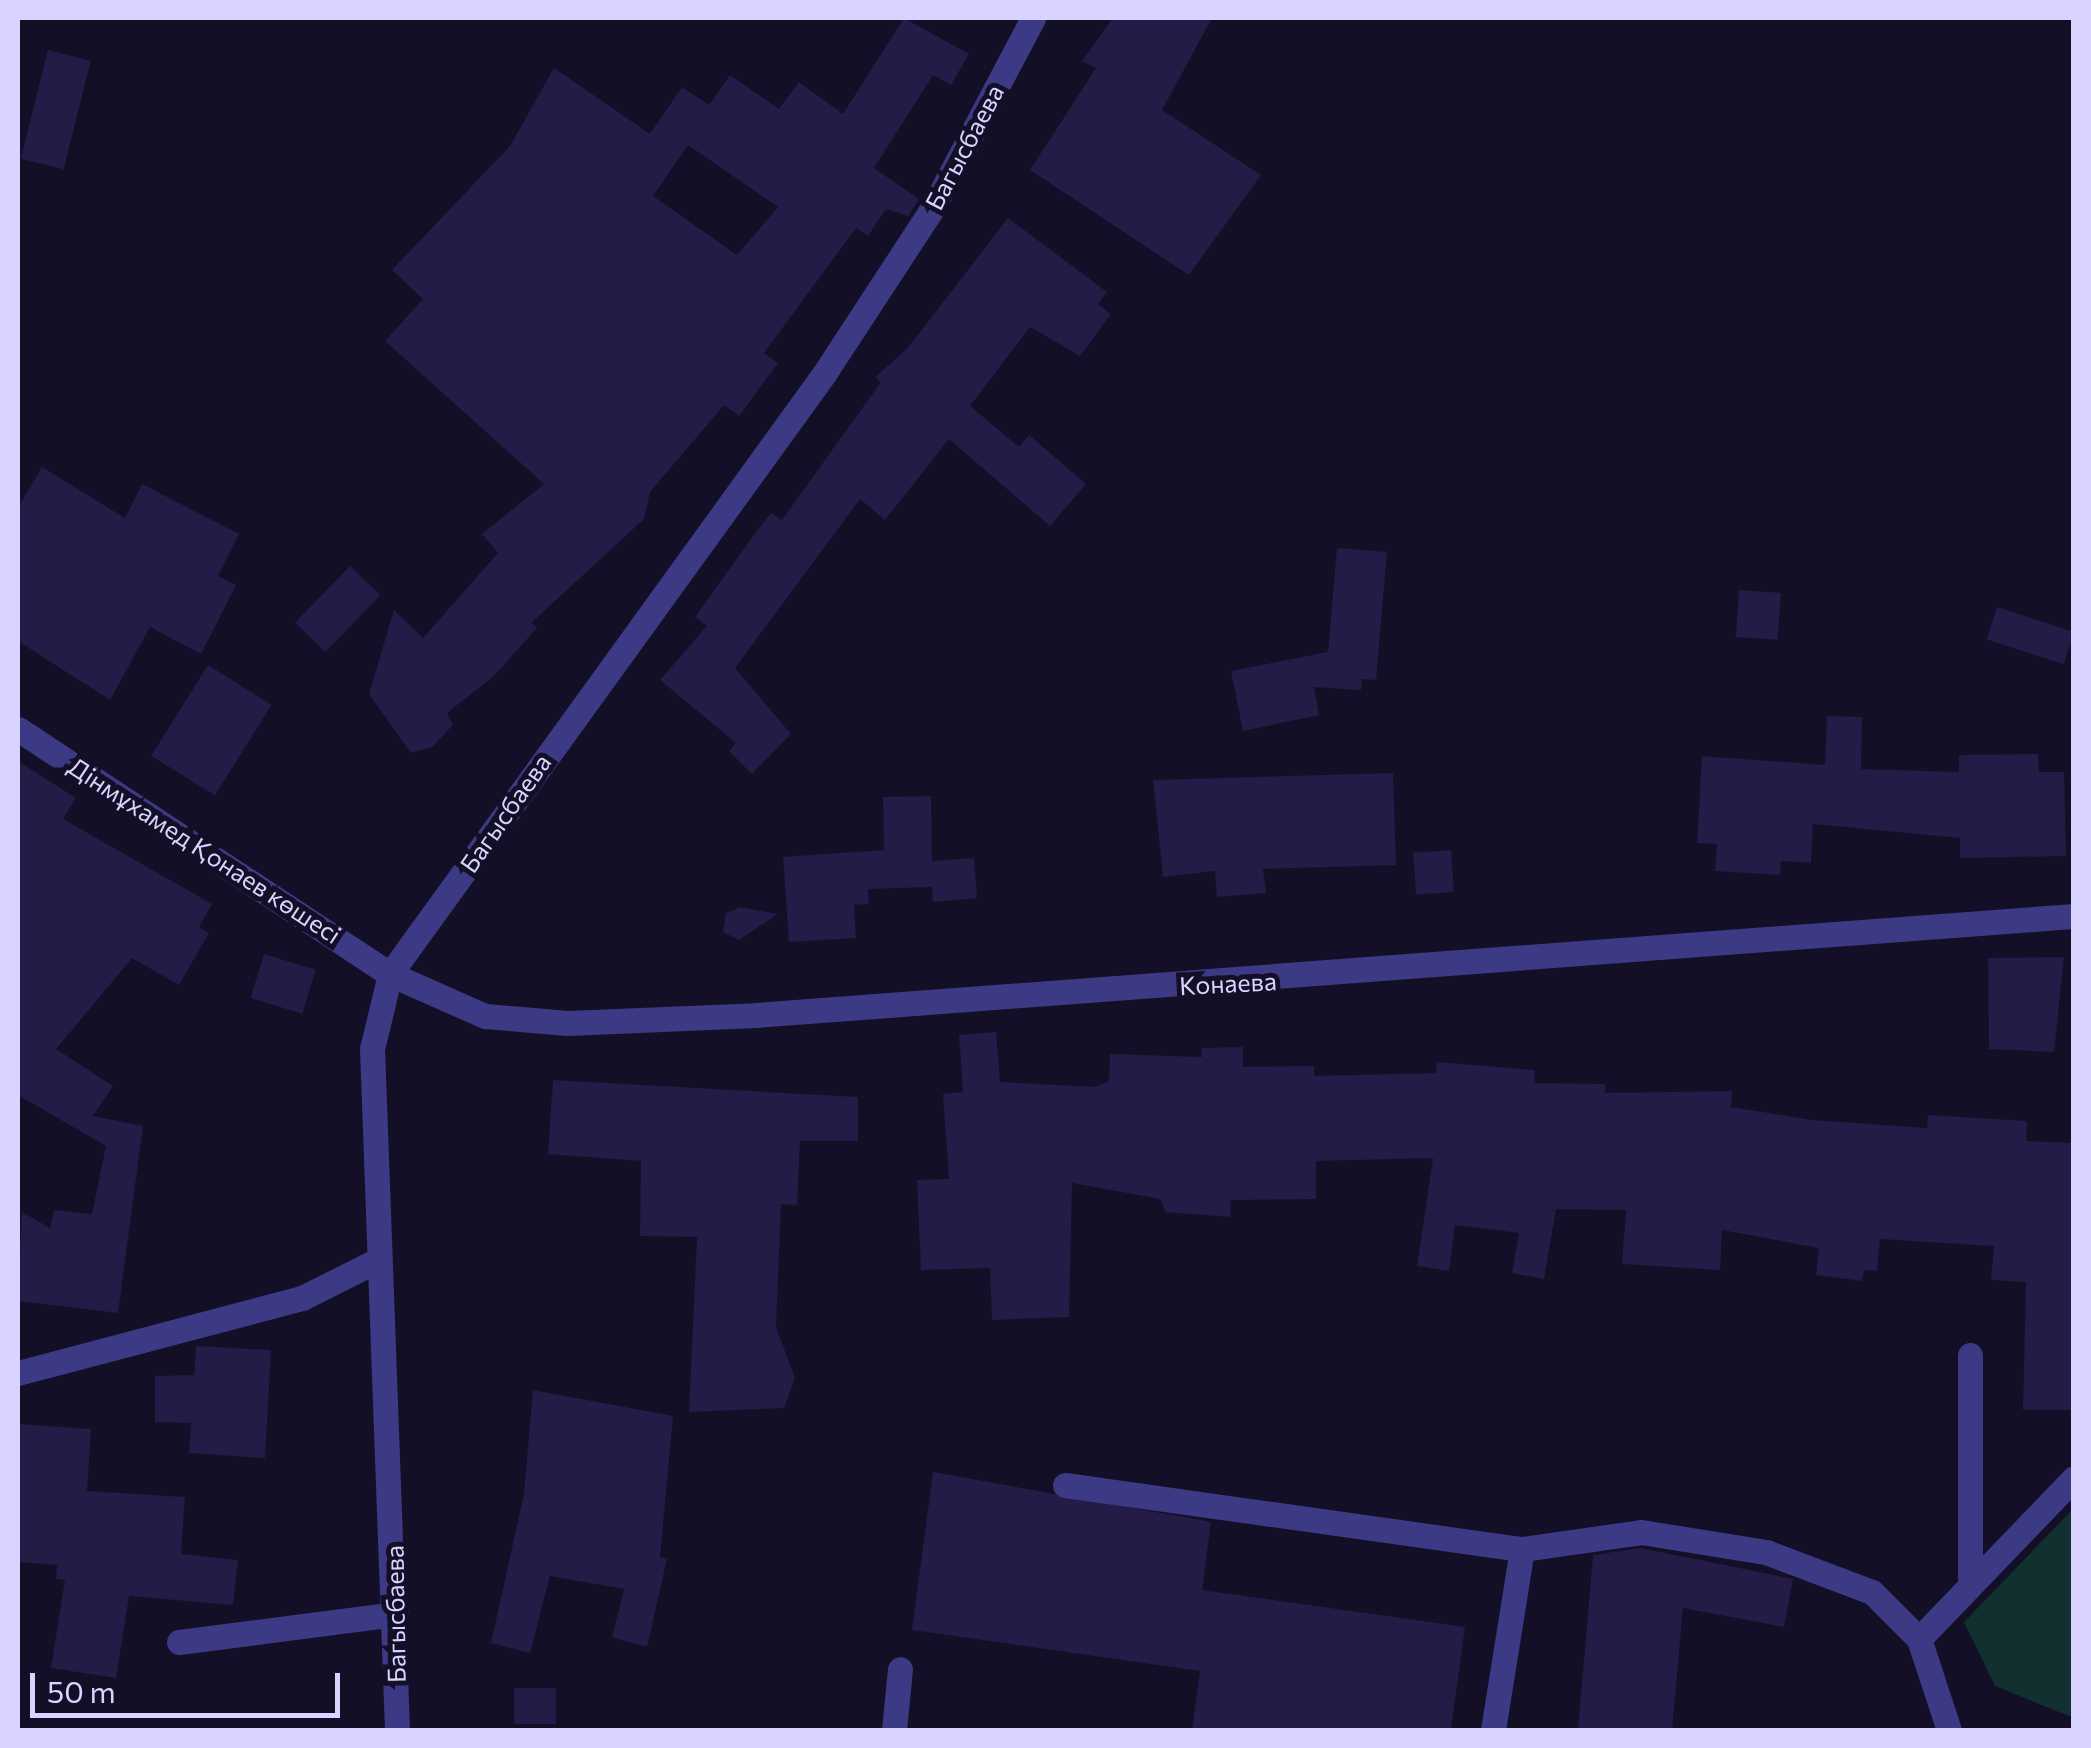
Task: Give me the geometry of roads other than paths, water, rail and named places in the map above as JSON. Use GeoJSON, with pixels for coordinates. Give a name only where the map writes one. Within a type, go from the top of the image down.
{"type":"FeatureCollection","features":[{"type":"Feature","properties":{"kind":"street","name":"Багысбаева"},"geometry":{"type":"LineString","coordinates":[[397,1730],[396,1614],[372,1049],[390,974],[824,374],[932,209],[1033,18]]}},
{"type":"Feature","properties":{"kind":"street","name":"Дінмұхамед Қонаев көшесі"},"geometry":{"type":"LineString","coordinates":[[18,729],[390,974]]}},
{"type":"Feature","properties":{"kind":"street","name":"Конаева"},"geometry":{"type":"LineString","coordinates":[[390,974],[485,1016],[568,1023],[1341,976],[2074,916]]}},
{"type":"Feature","properties":{"kind":"street"},"geometry":{"type":"LineString","coordinates":[[18,1373],[302,1298],[378,1260]]}},
{"type":"Feature","properties":{"kind":"street"},"geometry":{"type":"LineString","coordinates":[[1970,1355],[1970,1577]]}},
{"type":"Feature","properties":{"kind":"street"},"geometry":{"type":"LineString","coordinates":[[1919,1639],[1970,1577],[2074,1478]]}},
{"type":"Feature","properties":{"kind":"street"},"geometry":{"type":"LineString","coordinates":[[1065,1485],[1522,1548],[1640,1532],[1766,1552],[1872,1592],[1919,1639],[1950,1730]]}},
{"type":"Feature","properties":{"kind":"street"},"geometry":{"type":"LineString","coordinates":[[1494,1730],[1522,1548]]}},
{"type":"Feature","properties":{"kind":"street"},"geometry":{"type":"LineString","coordinates":[[179,1642],[396,1614]]}},
{"type":"Feature","properties":{"kind":"street"},"geometry":{"type":"LineString","coordinates":[[894,1730],[900,1669]]}}]}
